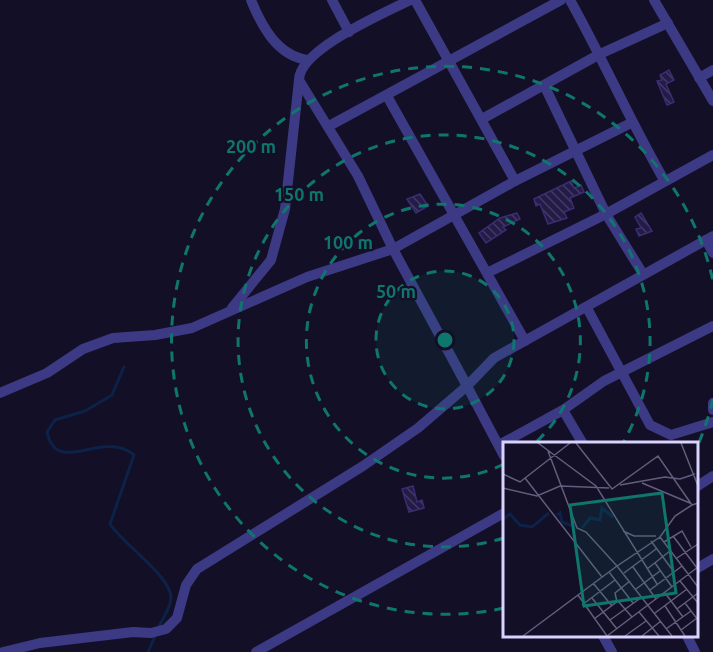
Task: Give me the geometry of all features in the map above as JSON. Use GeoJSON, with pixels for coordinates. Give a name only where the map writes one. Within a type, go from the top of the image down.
{"type":"FeatureCollection","features":[{"type":"Feature","properties":{"kind":"street"},"geometry":{"type":"LineString","coordinates":[[250,0],[281,50],[292,57],[307,60]]}},
{"type":"Feature","properties":{"kind":"street"},"geometry":{"type":"LineString","coordinates":[[332,0],[348,32]]}},
{"type":"Feature","properties":{"kind":"street"},"geometry":{"type":"LineString","coordinates":[[230,311],[271,260],[285,208],[299,71],[307,60],[348,32],[410,0]]}},
{"type":"Feature","properties":{"kind":"street"},"geometry":{"type":"LineString","coordinates":[[415,0],[515,182]]}},
{"type":"Feature","properties":{"kind":"street"},"geometry":{"type":"LineString","coordinates":[[329,126],[561,0]]}},
{"type":"Feature","properties":{"kind":"street"},"geometry":{"type":"LineString","coordinates":[[570,0],[600,54],[632,123],[664,180]]}},
{"type":"Feature","properties":{"kind":"street"},"geometry":{"type":"LineString","coordinates":[[654,0],[713,101]]}},
{"type":"Feature","properties":{"kind":"street"},"geometry":{"type":"LineString","coordinates":[[482,119],[545,87],[600,54],[668,23]]}},
{"type":"Feature","properties":{"kind":"street"},"geometry":{"type":"LineString","coordinates":[[699,78],[713,70]]}},
{"type":"Feature","properties":{"kind":"street"},"geometry":{"type":"LineString","coordinates":[[299,80],[358,176],[393,249],[503,454]]}},
{"type":"Feature","properties":{"kind":"street"},"geometry":{"type":"LineString","coordinates":[[545,87],[606,214],[643,274]]}},
{"type":"Feature","properties":{"kind":"street"},"geometry":{"type":"LineString","coordinates":[[387,96],[489,272],[525,341]]}},
{"type":"Feature","properties":{"kind":"street"},"geometry":{"type":"LineString","coordinates":[[0,393],[47,373],[83,349],[113,338],[155,335],[192,328],[307,277],[393,249],[455,213],[632,123]]}},
{"type":"Feature","properties":{"kind":"street"},"geometry":{"type":"LineString","coordinates":[[489,272],[606,214],[713,155]]}},
{"type":"Feature","properties":{"kind":"street"},"geometry":{"type":"LineString","coordinates":[[3,652],[40,643],[133,632],[152,633],[166,629],[177,618],[186,585],[198,569],[363,466],[418,428],[467,386],[494,358],[710,238],[713,253]]}},
{"type":"Feature","properties":{"kind":"street"},"geometry":{"type":"LineString","coordinates":[[586,308],[650,425],[671,435],[713,422]]}},
{"type":"Feature","properties":{"kind":"street"},"geometry":{"type":"LineString","coordinates":[[504,442],[563,410],[620,372],[713,326]]}},
{"type":"Feature","properties":{"kind":"street"},"geometry":{"type":"LineString","coordinates":[[713,404],[713,410]]}},
{"type":"Feature","properties":{"kind":"street"},"geometry":{"type":"LineString","coordinates":[[563,410],[582,442]]}},
{"type":"Feature","properties":{"kind":"street"},"geometry":{"type":"LineString","coordinates":[[499,445],[503,443]]}},
{"type":"Feature","properties":{"kind":"street"},"geometry":{"type":"LineString","coordinates":[[698,486],[713,476]]}},
{"type":"Feature","properties":{"kind":"street"},"geometry":{"type":"LineString","coordinates":[[256,652],[503,514]]}},
{"type":"Feature","properties":{"kind":"street"},"geometry":{"type":"LineString","coordinates":[[698,568],[713,559]]}},
{"type":"Feature","properties":{"kind":"street"},"geometry":{"type":"LineString","coordinates":[[604,637],[612,652]]}},
{"type":"Feature","properties":{"kind":"street"},"geometry":{"type":"LineString","coordinates":[[688,637],[695,652]]}},
{"type":"Feature","properties":{"kind":"building"},"geometry":{"type":"Polygon","coordinates":[[[669,70],[674,80],[666,84],[674,102],[667,105],[657,81],[662,80],[660,75],[669,70]]]}},
{"type":"Feature","properties":{"kind":"building"},"geometry":{"type":"Polygon","coordinates":[[[571,181],[574,188],[581,185],[584,192],[570,198],[574,208],[564,212],[567,218],[548,224],[540,204],[536,206],[534,199],[571,181]]]}},
{"type":"Feature","properties":{"kind":"building"},"geometry":{"type":"Polygon","coordinates":[[[420,194],[428,206],[416,213],[407,199],[420,194]]]}},
{"type":"Feature","properties":{"kind":"building"},"geometry":{"type":"Polygon","coordinates":[[[517,213],[520,219],[503,227],[506,230],[486,243],[479,233],[500,218],[517,213]]]}},
{"type":"Feature","properties":{"kind":"building"},"geometry":{"type":"Polygon","coordinates":[[[641,213],[652,231],[639,236],[636,229],[641,228],[635,217],[641,213]]]}},
{"type":"Feature","properties":{"kind":"building"},"geometry":{"type":"Polygon","coordinates":[[[413,486],[417,502],[422,500],[424,508],[409,512],[402,489],[413,486]]]}},
{"type":"Feature","properties":{"kind":"waterway"},"geometry":{"type":"LineString","coordinates":[[124,367],[112,395],[85,411],[55,420],[47,432],[52,445],[60,451],[71,452],[109,446],[122,448],[134,455],[110,524],[155,570],[169,589],[170,605],[158,628]]}},
{"type":"Feature","properties":{"kind":"waterway"},"geometry":{"type":"LineString","coordinates":[[148,652],[156,634]]}}]}
